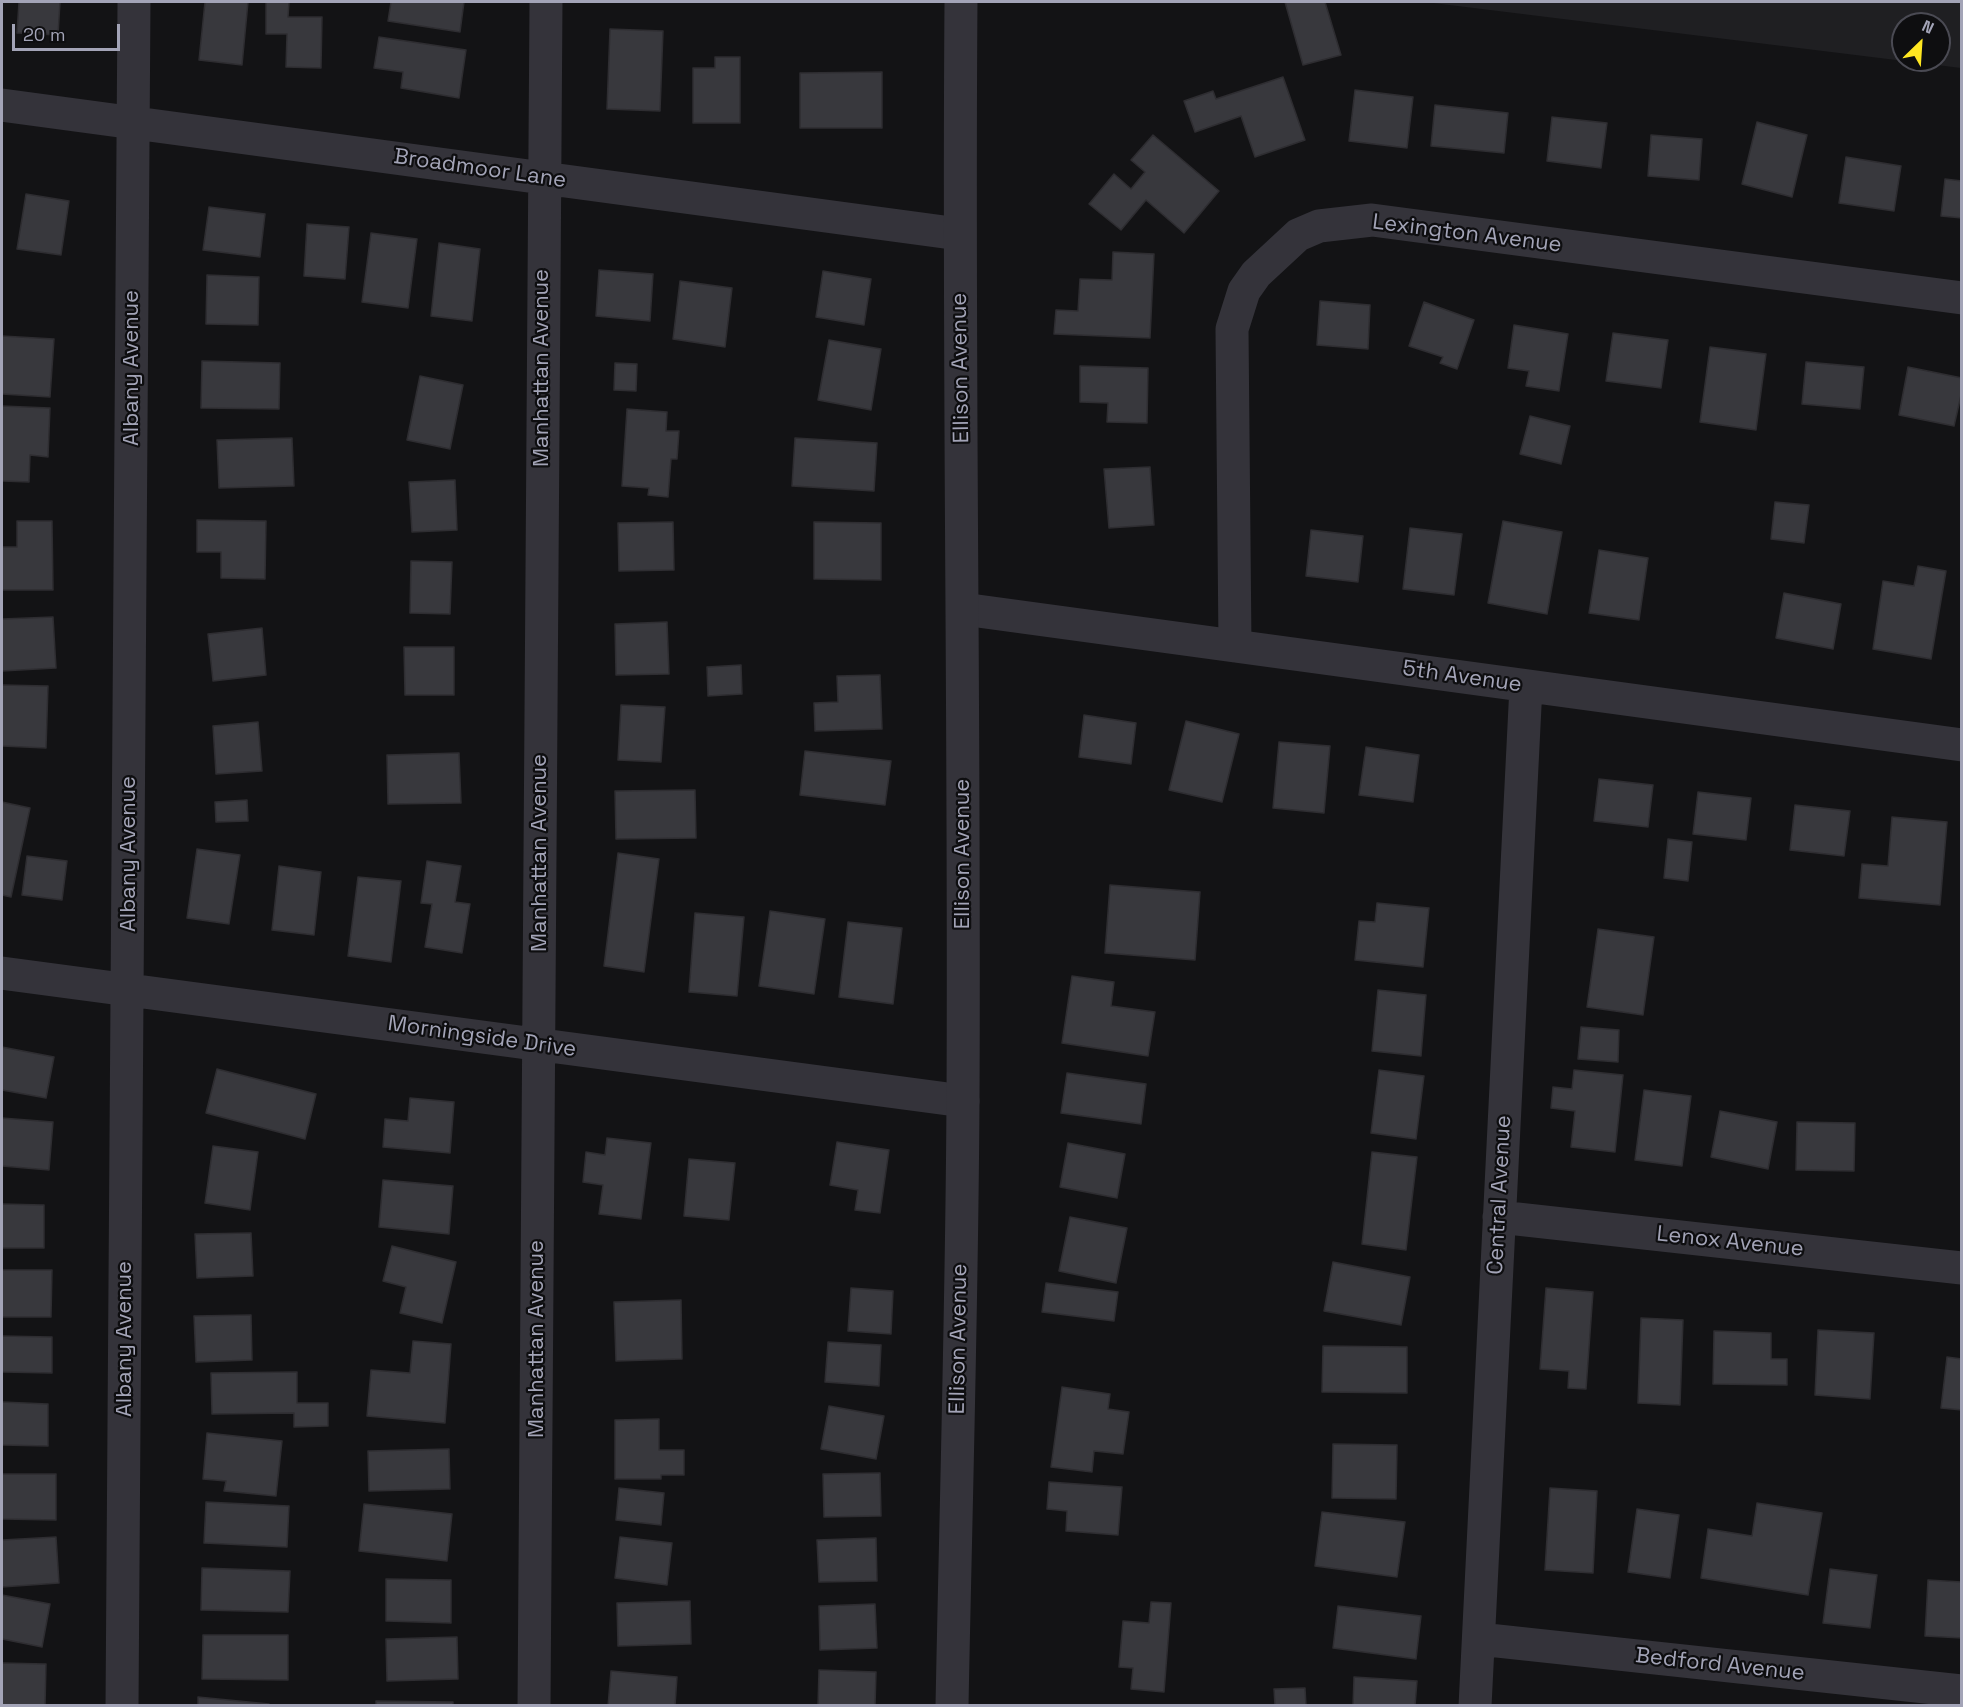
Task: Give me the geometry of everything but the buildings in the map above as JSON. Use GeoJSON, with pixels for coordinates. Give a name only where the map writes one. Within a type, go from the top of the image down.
{"type":"FeatureCollection","features":[{"type":"Feature","properties":{"kind":"street","name":"Albany Avenue"},"geometry":{"type":"LineString","coordinates":[[122,1706],[134,2]]}},
{"type":"Feature","properties":{"kind":"street","name":"Manhattan Avenue"},"geometry":{"type":"LineString","coordinates":[[534,1706],[546,2]]}},
{"type":"Feature","properties":{"kind":"street","name":"Ellison Avenue"},"geometry":{"type":"LineString","coordinates":[[952,1706],[963,1101],[963,609],[959,234],[961,2]]}},
{"type":"Feature","properties":{"kind":"street","name":"Broadmoor Lane"},"geometry":{"type":"LineString","coordinates":[[2,105],[959,234]]}},
{"type":"Feature","properties":{"kind":"street","name":"Lexington Avenue"},"geometry":{"type":"LineString","coordinates":[[1235,646],[1232,328],[1244,291],[1256,274],[1298,236],[1319,226],[1372,220],[1962,298]]}},
{"type":"Feature","properties":{"kind":"street","name":"5th Avenue"},"geometry":{"type":"LineString","coordinates":[[963,609],[1962,745]]}},
{"type":"Feature","properties":{"kind":"street","name":"Central Avenue"},"geometry":{"type":"LineString","coordinates":[[1476,1706],[1526,686]]}},
{"type":"Feature","properties":{"kind":"street","name":"Morningside Drive"},"geometry":{"type":"LineString","coordinates":[[2,973],[963,1101]]}},
{"type":"Feature","properties":{"kind":"street","name":"Lenox Avenue"},"geometry":{"type":"LineString","coordinates":[[1499,1217],[1962,1268]]}},
{"type":"Feature","properties":{"kind":"street","name":"Bedford Avenue"},"geometry":{"type":"LineString","coordinates":[[1479,1639],[1962,1691]]}},
{"type":"Feature","properties":{"kind":"shaded area"},"geometry":{"type":"Polygon","coordinates":[[[1425,2],[1961,2],[1961,68],[1951,67],[1951,12],[1891,12],[1891,59],[1425,2]]]}}]}
